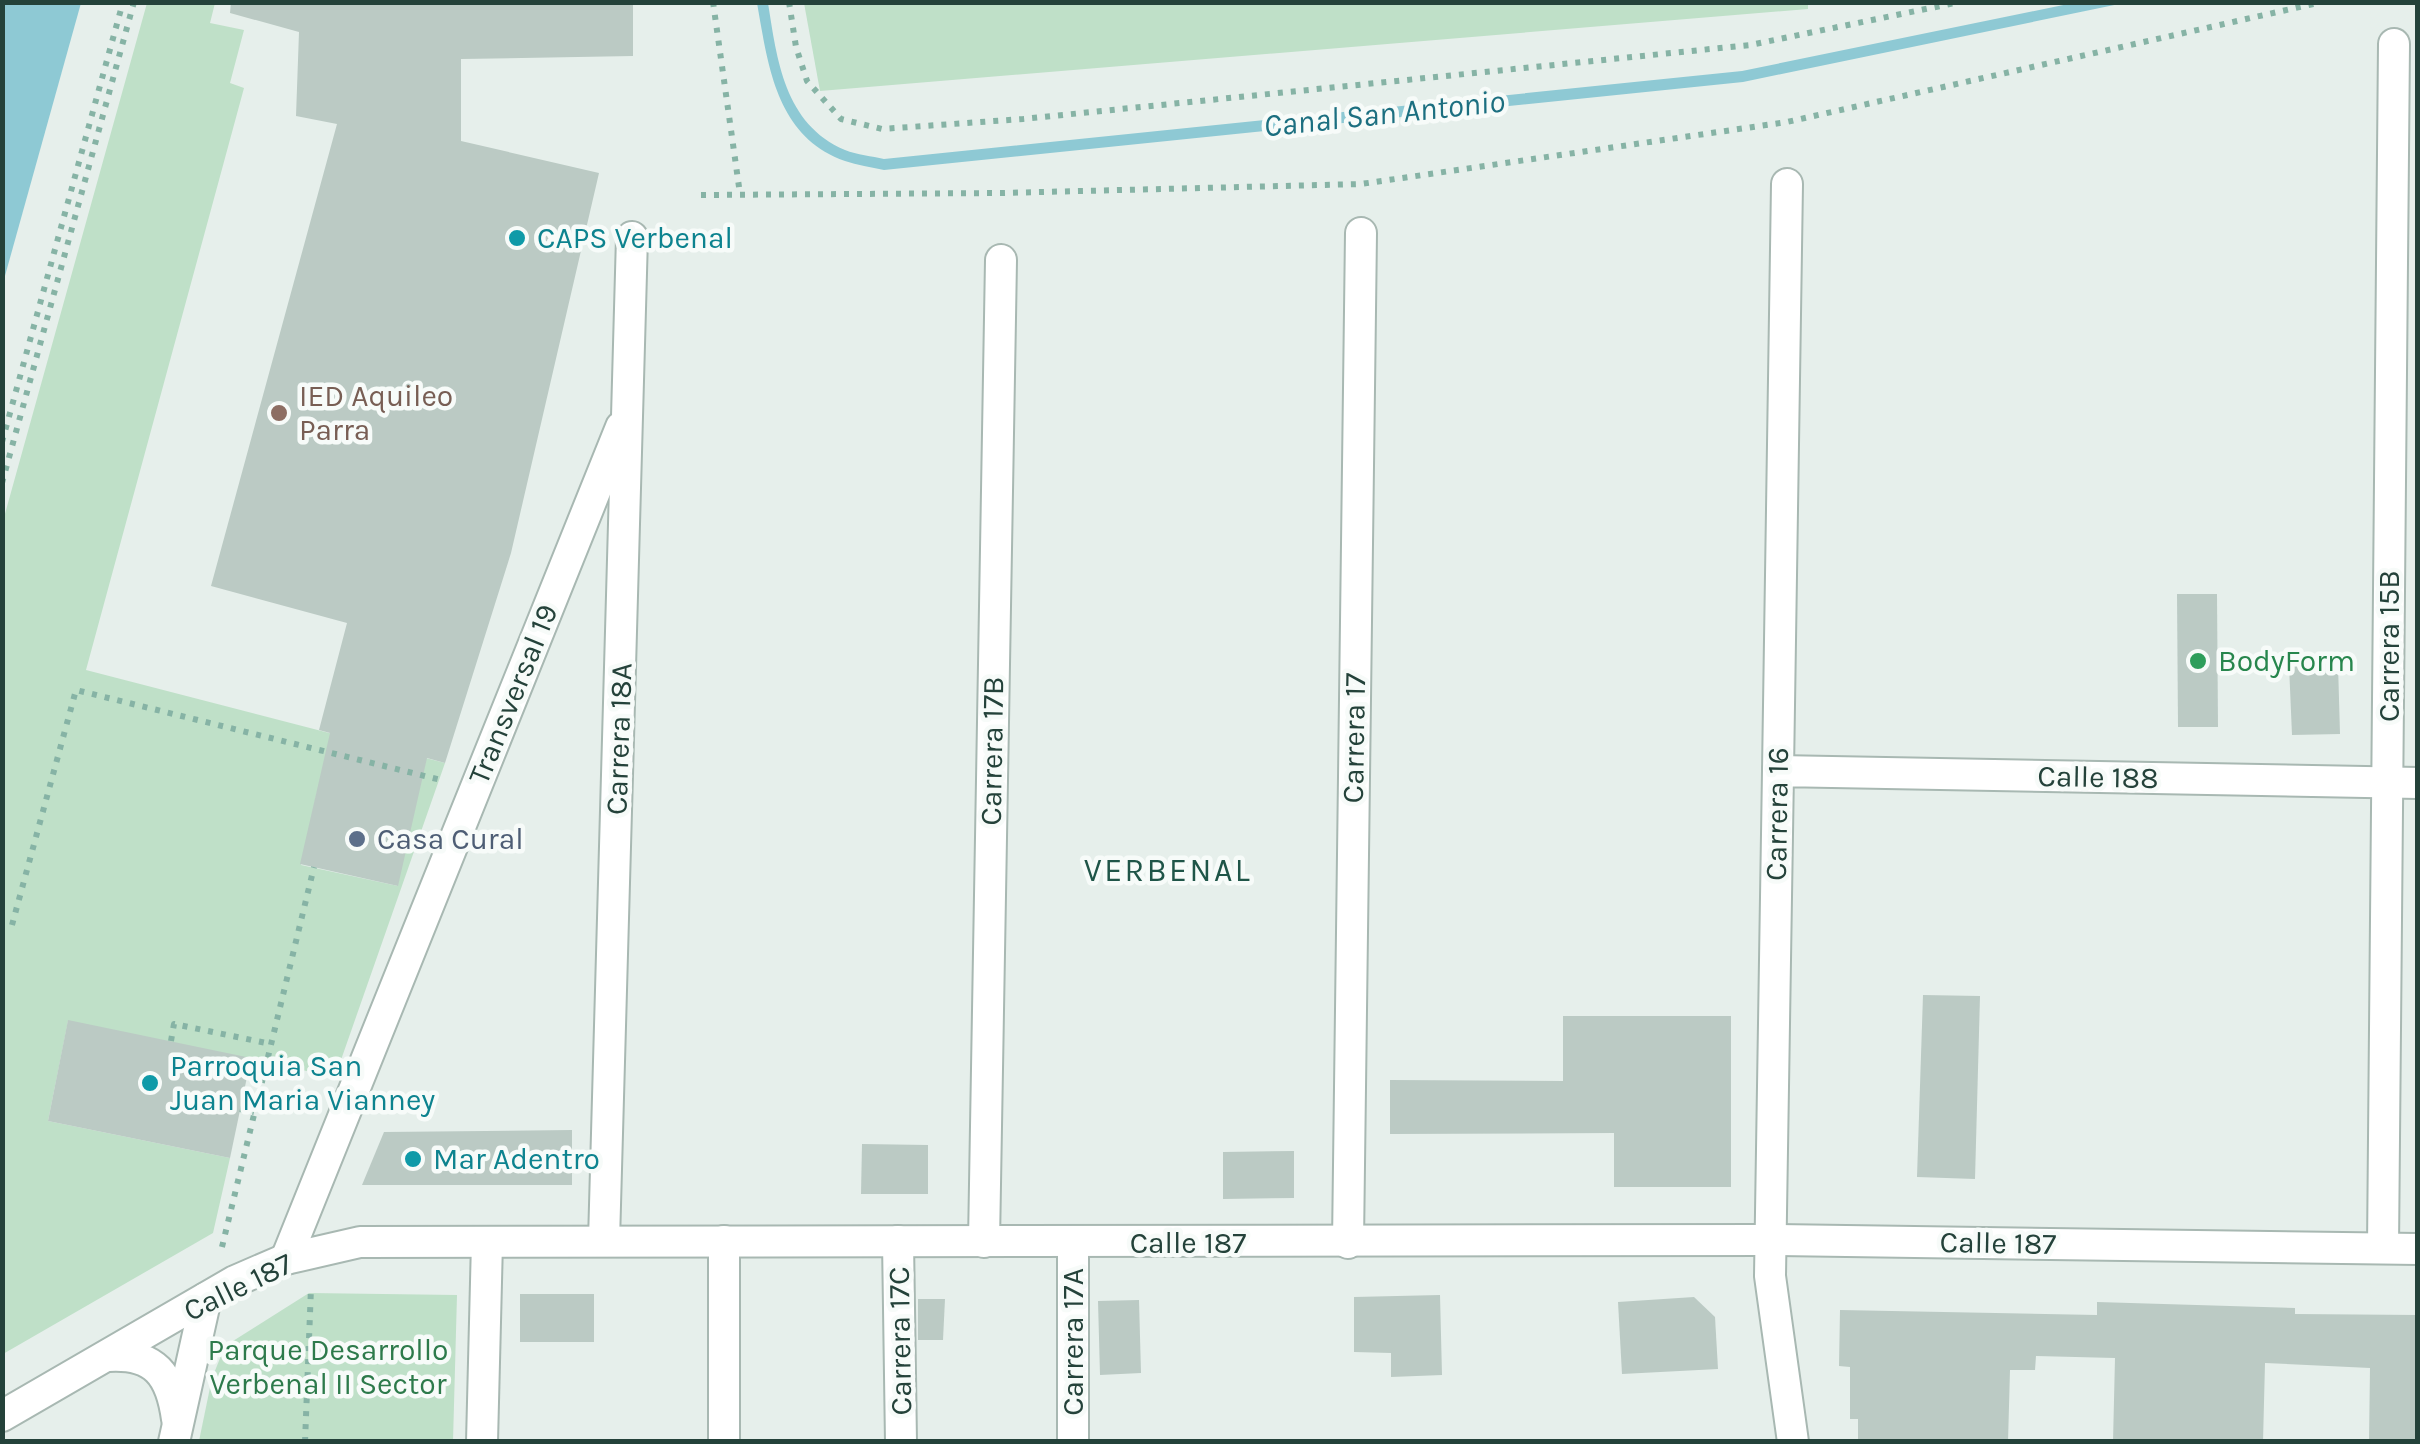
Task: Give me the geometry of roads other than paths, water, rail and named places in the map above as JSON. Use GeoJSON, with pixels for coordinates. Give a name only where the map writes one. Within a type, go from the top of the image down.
{"type":"FeatureCollection","features":[{"type":"Feature","properties":{"kind":"street","name":"Carrera 15B"},"geometry":{"type":"LineString","coordinates":[[2383,1248],[2402,782],[2394,44]]}},
{"type":"Feature","properties":{"kind":"street","name":"Carrera 16"},"geometry":{"type":"LineString","coordinates":[[1786,184],[1770,1240],[1773,1305],[1793,1442]]}},
{"type":"Feature","properties":{"kind":"street","name":"Carrera 17"},"geometry":{"type":"LineString","coordinates":[[1348,1242],[1360,232]]}},
{"type":"Feature","properties":{"kind":"street","name":"Carrera 18A"},"geometry":{"type":"LineString","coordinates":[[604,1241],[632,237]]}},
{"type":"Feature","properties":{"kind":"street","name":"Carrera 17B"},"geometry":{"type":"LineString","coordinates":[[984,1242],[1000,260]]}},
{"type":"Feature","properties":{"kind":"street","name":"Transversal 19"},"geometry":{"type":"LineString","coordinates":[[286,1259],[629,407]]}},
{"type":"Feature","properties":{"kind":"street","name":"Calle 188"},"geometry":{"type":"LineString","coordinates":[[1778,772],[2402,782]]}},
{"type":"Feature","properties":{"kind":"street","name":"Carrera 17C"},"geometry":{"type":"LineString","coordinates":[[898,1240],[900,1442]]}},
{"type":"Feature","properties":{"kind":"street","name":"Calle 187"},"geometry":{"type":"LineString","coordinates":[[2,1416],[235,1281],[286,1259],[360,1242],[1770,1240],[2418,1249]]}},
{"type":"Feature","properties":{"kind":"street"},"geometry":{"type":"LineString","coordinates":[[724,1241],[724,1442]]}},
{"type":"Feature","properties":{"kind":"street"},"geometry":{"type":"LineString","coordinates":[[482,1442],[486,1242]]}},
{"type":"Feature","properties":{"kind":"street","name":"Carrera 17A"},"geometry":{"type":"LineString","coordinates":[[1072,1442],[1074,1242]]}},
{"type":"Feature","properties":{"kind":"street"},"geometry":{"type":"LineString","coordinates":[[176,1434],[206,1298]]}},
{"type":"Feature","properties":{"kind":"street"},"geometry":{"type":"LineString","coordinates":[[108,1356],[137,1358],[160,1371],[172,1393],[176,1434]]}},
{"type":"Feature","properties":{"kind":"water"},"geometry":{"type":"Polygon","coordinates":[[[2,3],[81,3],[3,283],[2,3]]]}},
{"type":"Feature","properties":{"kind":"water","name":"Canal San Antonio"},"geometry":{"type":"Polygon","coordinates":[[[757,3],[768,3],[780,67],[796,107],[808,124],[845,150],[884,159],[1742,71],[2073,3],[2124,3],[1743,82],[884,170],[845,161],[822,150],[790,117],[771,74],[757,3]]]}},
{"type":"Feature","properties":{"kind":"place","name":"CAPS Verbenal"},"geometry":{"type":"Point","coordinates":[517,238]}},
{"type":"Feature","properties":{"kind":"place","name":"IED Aquileo Parra"},"geometry":{"type":"Point","coordinates":[279,413]}},
{"type":"Feature","properties":{"kind":"place","name":"BodyForm"},"geometry":{"type":"Point","coordinates":[2198,661]}},
{"type":"Feature","properties":{"kind":"place","name":"Casa Cural"},"geometry":{"type":"Point","coordinates":[357,839]}},
{"type":"Feature","properties":{"kind":"place","name":"Parroquia San Juan Maria Vianney"},"geometry":{"type":"Point","coordinates":[150,1083]}},
{"type":"Feature","properties":{"kind":"place","name":"Mar Adentro"},"geometry":{"type":"Point","coordinates":[413,1159]}},
{"type":"Feature","properties":{"kind":"district","name":"VERBENAL"},"geometry":{"type":"Point","coordinates":[1168,870]}},
{"type":"Feature","properties":{"kind":"park label","name":"Parque Desarrollo Verbenal II Sector"},"geometry":{"type":"Point","coordinates":[328,1367]}}]}
